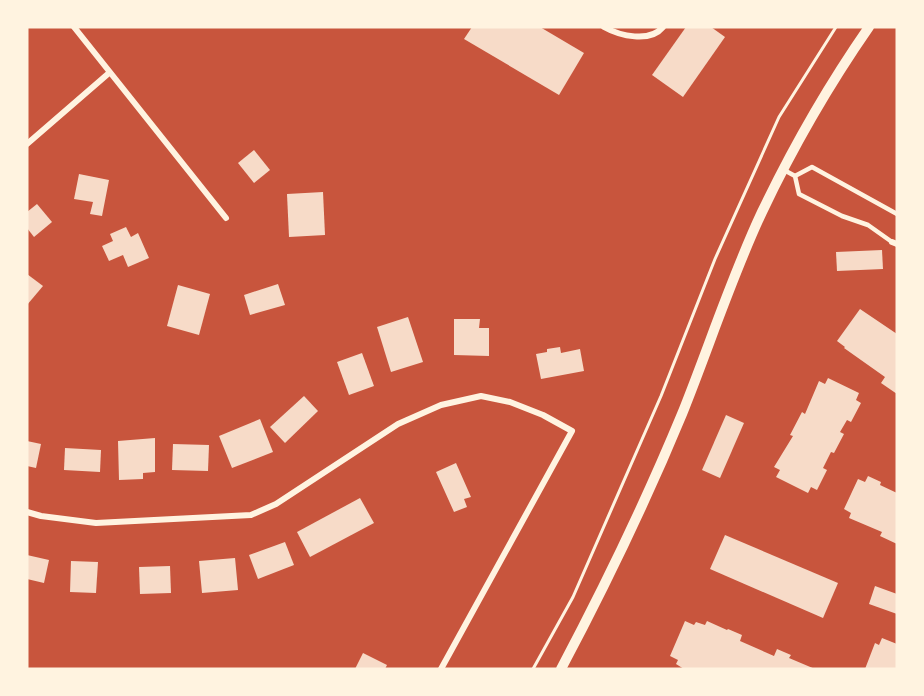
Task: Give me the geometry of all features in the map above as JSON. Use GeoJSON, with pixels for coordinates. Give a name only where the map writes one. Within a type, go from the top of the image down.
{"type":"FeatureCollection","features":[{"type":"Feature","properties":{"kind":"street"},"geometry":{"type":"LineString","coordinates":[[74,27],[225,218]]}},
{"type":"Feature","properties":{"kind":"street"},"geometry":{"type":"LineString","coordinates":[[604,27],[617,34],[631,37],[660,31],[663,27]]}},
{"type":"Feature","properties":{"kind":"street"},"geometry":{"type":"LineString","coordinates":[[561,669],[654,480],[762,212],[822,98],[869,27]]}},
{"type":"Feature","properties":{"kind":"street"},"geometry":{"type":"LineString","coordinates":[[27,144],[109,73]]}},
{"type":"Feature","properties":{"kind":"street"},"geometry":{"type":"LineString","coordinates":[[27,512],[40,516],[96,523],[251,515],[276,504],[398,424],[441,405],[481,396],[510,402],[543,415],[572,431],[441,669]]}},
{"type":"Feature","properties":{"kind":"lane"},"geometry":{"type":"LineString","coordinates":[[795,176],[812,167],[897,214]]}},
{"type":"Feature","properties":{"kind":"lane"},"geometry":{"type":"LineString","coordinates":[[784,170],[795,176],[799,194],[842,216],[868,225],[895,243]]}},
{"type":"Feature","properties":{"kind":"path"},"geometry":{"type":"LineString","coordinates":[[533,669],[573,597],[661,396],[715,259],[779,117],[836,27]]}},
{"type":"Feature","properties":{"kind":"building"},"geometry":{"type":"Polygon","coordinates":[[[472,27],[540,27],[584,53],[559,95],[464,39],[472,27]]]}},
{"type":"Feature","properties":{"kind":"building"},"geometry":{"type":"Polygon","coordinates":[[[686,27],[711,27],[725,37],[683,97],[652,75],[686,27]]]}},
{"type":"Feature","properties":{"kind":"building"},"geometry":{"type":"Polygon","coordinates":[[[254,150],[270,170],[254,183],[238,163],[254,150]]]}},
{"type":"Feature","properties":{"kind":"building"},"geometry":{"type":"Polygon","coordinates":[[[79,174],[109,180],[102,216],[90,214],[93,202],[74,199],[79,174]]]}},
{"type":"Feature","properties":{"kind":"building"},"geometry":{"type":"Polygon","coordinates":[[[323,192],[325,235],[289,237],[287,194],[323,192]]]}},
{"type":"Feature","properties":{"kind":"building"},"geometry":{"type":"Polygon","coordinates":[[[37,204],[52,222],[34,237],[27,228],[27,212],[37,204]]]}},
{"type":"Feature","properties":{"kind":"building"},"geometry":{"type":"Polygon","coordinates":[[[126,227],[131,237],[138,233],[149,258],[128,267],[123,255],[109,261],[102,246],[113,241],[110,234],[126,227]]]}},
{"type":"Feature","properties":{"kind":"building"},"geometry":{"type":"Polygon","coordinates":[[[882,250],[883,269],[837,271],[836,252],[882,250]]]}},
{"type":"Feature","properties":{"kind":"building"},"geometry":{"type":"Polygon","coordinates":[[[27,274],[43,286],[27,305],[27,274]]]}},
{"type":"Feature","properties":{"kind":"building"},"geometry":{"type":"Polygon","coordinates":[[[278,284],[285,305],[250,315],[244,295],[278,284]]]}},
{"type":"Feature","properties":{"kind":"building"},"geometry":{"type":"Polygon","coordinates":[[[178,285],[210,294],[199,335],[167,326],[178,285]]]}},
{"type":"Feature","properties":{"kind":"building"},"geometry":{"type":"Polygon","coordinates":[[[860,309],[897,334],[897,394],[881,383],[885,377],[837,341],[860,309]]]}},
{"type":"Feature","properties":{"kind":"building"},"geometry":{"type":"Polygon","coordinates":[[[408,317],[423,362],[391,372],[377,327],[408,317]]]}},
{"type":"Feature","properties":{"kind":"building"},"geometry":{"type":"Polygon","coordinates":[[[454,319],[480,319],[479,328],[489,328],[489,356],[454,355],[454,319]]]}},
{"type":"Feature","properties":{"kind":"building"},"geometry":{"type":"Polygon","coordinates":[[[560,347],[561,353],[580,349],[584,371],[541,379],[536,354],[560,347]]]}},
{"type":"Feature","properties":{"kind":"building"},"geometry":{"type":"Polygon","coordinates":[[[362,353],[374,386],[349,395],[337,362],[362,353]]]}},
{"type":"Feature","properties":{"kind":"building"},"geometry":{"type":"Polygon","coordinates":[[[828,378],[859,393],[856,400],[861,403],[851,422],[847,420],[840,432],[844,434],[823,468],[827,470],[817,490],[811,487],[808,493],[776,477],[780,470],[774,467],[793,436],[790,435],[802,412],[805,414],[819,381],[825,384],[828,378]]]}},
{"type":"Feature","properties":{"kind":"building"},"geometry":{"type":"Polygon","coordinates":[[[304,396],[318,411],[285,443],[270,427],[304,396]]]}},
{"type":"Feature","properties":{"kind":"building"},"geometry":{"type":"Polygon","coordinates":[[[726,415],[744,423],[720,478],[702,470],[726,415]]]}},
{"type":"Feature","properties":{"kind":"building"},"geometry":{"type":"Polygon","coordinates":[[[260,419],[273,452],[232,468],[219,436],[260,419]]]}},
{"type":"Feature","properties":{"kind":"building"},"geometry":{"type":"Polygon","coordinates":[[[155,438],[155,472],[143,473],[143,479],[119,480],[118,441],[155,438]]]}},
{"type":"Feature","properties":{"kind":"building"},"geometry":{"type":"Polygon","coordinates":[[[27,441],[41,444],[36,468],[27,466],[27,441]]]}},
{"type":"Feature","properties":{"kind":"building"},"geometry":{"type":"Polygon","coordinates":[[[173,444],[209,445],[208,471],[172,470],[173,444]]]}},
{"type":"Feature","properties":{"kind":"building"},"geometry":{"type":"Polygon","coordinates":[[[65,448],[101,450],[100,472],[64,470],[65,448]]]}},
{"type":"Feature","properties":{"kind":"building"},"geometry":{"type":"Polygon","coordinates":[[[456,463],[471,497],[464,499],[467,507],[454,512],[436,472],[456,463]]]}},
{"type":"Feature","properties":{"kind":"building"},"geometry":{"type":"Polygon","coordinates":[[[868,476],[897,493],[897,544],[880,536],[882,532],[849,518],[851,513],[844,509],[858,479],[865,482],[868,476]]]}},
{"type":"Feature","properties":{"kind":"building"},"geometry":{"type":"Polygon","coordinates":[[[360,498],[374,523],[310,557],[297,532],[360,498]]]}},
{"type":"Feature","properties":{"kind":"building"},"geometry":{"type":"Polygon","coordinates":[[[725,535],[838,583],[823,618],[710,569],[725,535]]]}},
{"type":"Feature","properties":{"kind":"building"},"geometry":{"type":"Polygon","coordinates":[[[285,542],[294,565],[258,579],[249,555],[285,542]]]}},
{"type":"Feature","properties":{"kind":"building"},"geometry":{"type":"Polygon","coordinates":[[[27,555],[49,560],[44,583],[27,579],[27,555]]]}},
{"type":"Feature","properties":{"kind":"building"},"geometry":{"type":"Polygon","coordinates":[[[235,558],[238,590],[202,593],[199,561],[235,558]]]}},
{"type":"Feature","properties":{"kind":"building"},"geometry":{"type":"Polygon","coordinates":[[[71,561],[98,562],[96,593],[70,592],[71,561]]]}},
{"type":"Feature","properties":{"kind":"building"},"geometry":{"type":"Polygon","coordinates":[[[170,566],[171,593],[140,594],[139,567],[170,566]]]}},
{"type":"Feature","properties":{"kind":"building"},"geometry":{"type":"Polygon","coordinates":[[[875,586],[897,594],[897,614],[869,604],[875,586]]]}},
{"type":"Feature","properties":{"kind":"building"},"geometry":{"type":"Polygon","coordinates":[[[685,621],[694,625],[696,622],[705,625],[707,621],[742,635],[740,641],[774,656],[777,649],[791,655],[789,658],[815,669],[684,669],[676,664],[678,660],[670,656],[685,621]]]}},
{"type":"Feature","properties":{"kind":"building"},"geometry":{"type":"Polygon","coordinates":[[[882,638],[897,644],[897,669],[865,669],[875,643],[879,645],[882,638]]]}},
{"type":"Feature","properties":{"kind":"building"},"geometry":{"type":"Polygon","coordinates":[[[363,653],[387,665],[385,669],[355,669],[363,653]]]}}]}
